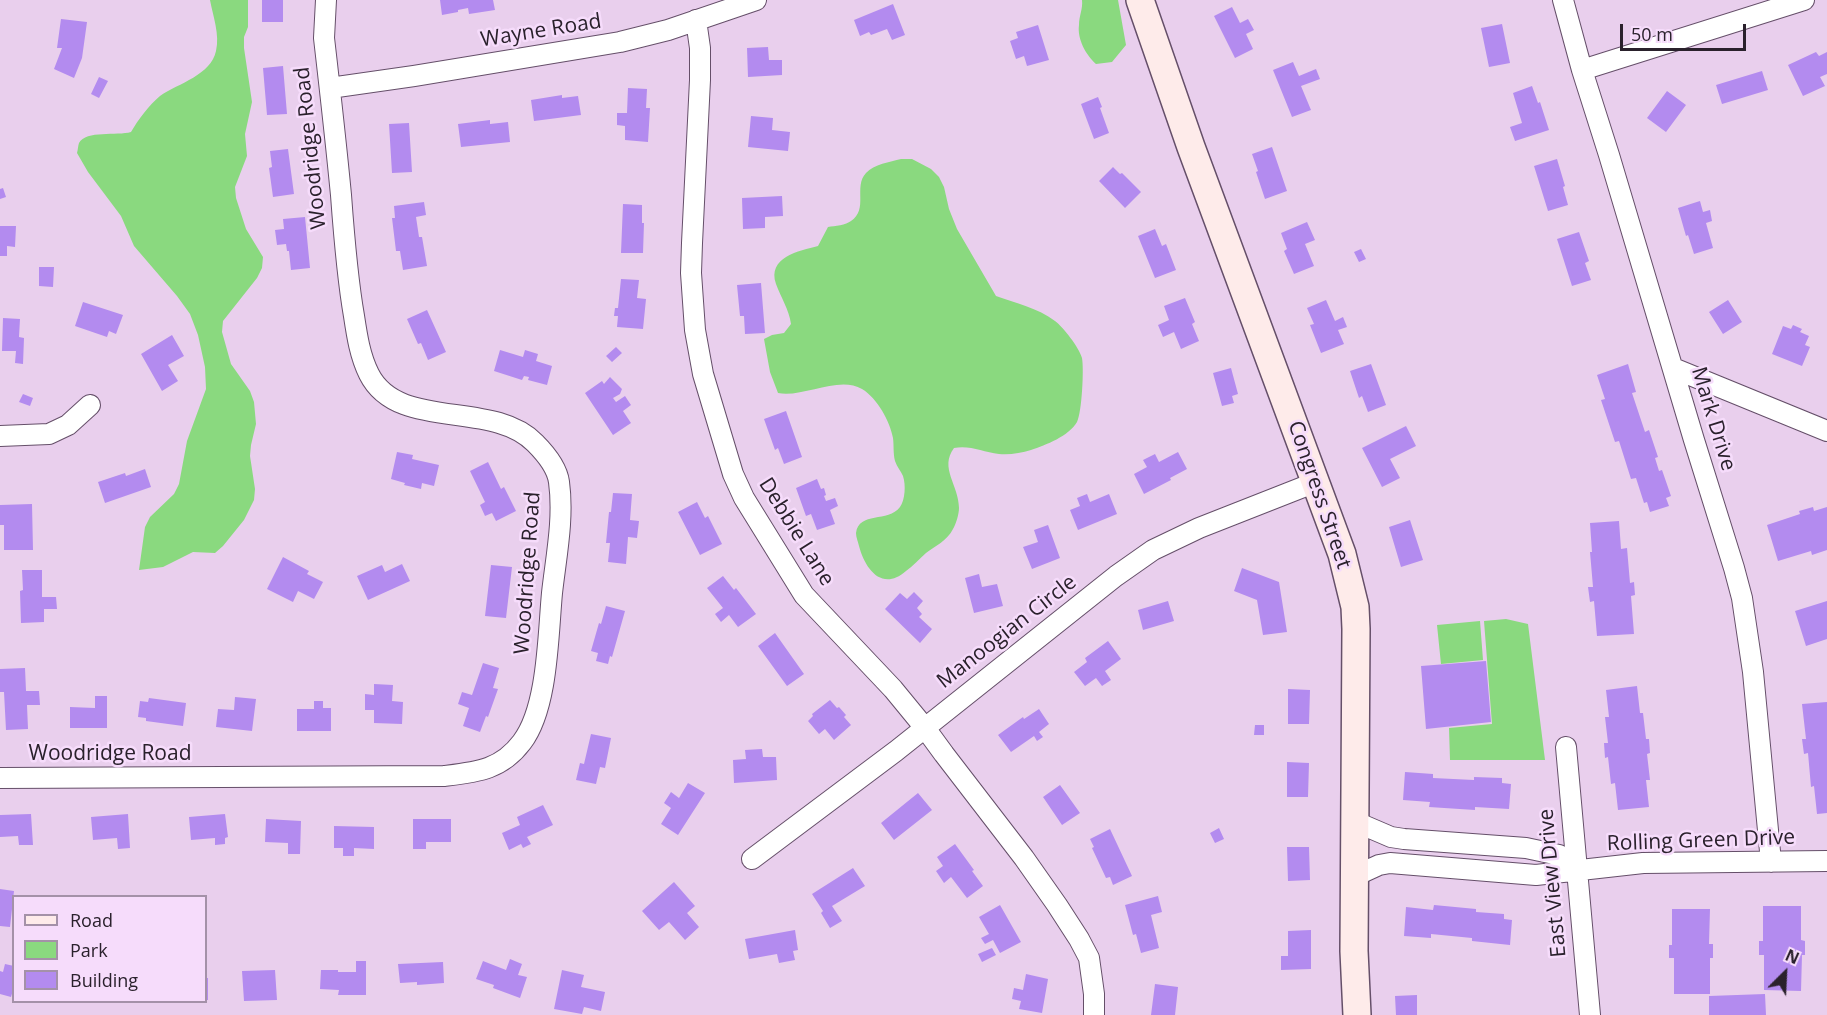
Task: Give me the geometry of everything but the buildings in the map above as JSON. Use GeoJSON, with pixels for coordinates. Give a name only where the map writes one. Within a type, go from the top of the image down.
{"type":"FeatureCollection","features":[{"type":"Feature","properties":{"kind":"main road","name":"Congress Street"},"geometry":{"type":"LineString","coordinates":[[1140,0],[1191,147],[1342,554],[1355,607],[1354,951],[1357,1015]]}},
{"type":"Feature","properties":{"kind":"street","name":"Woodridge Road"},"geometry":{"type":"LineString","coordinates":[[0,778],[444,776],[478,772],[494,766],[513,752],[532,727],[546,663],[559,540],[558,478],[546,455],[521,431],[506,424],[430,411],[400,403],[386,396],[370,375],[358,340],[349,290],[324,38],[326,0]]}},
{"type":"Feature","properties":{"kind":"street","name":"Wayne Road"},"geometry":{"type":"LineString","coordinates":[[330,88],[620,42],[668,30],[756,0]]}},
{"type":"Feature","properties":{"kind":"street","name":"Mark Drive"},"geometry":{"type":"LineString","coordinates":[[1563,0],[1582,70],[1610,154],[1742,598],[1753,672],[1771,861]]}},
{"type":"Feature","properties":{"kind":"street"},"geometry":{"type":"LineString","coordinates":[[1582,70],[1804,0]]}},
{"type":"Feature","properties":{"kind":"street","name":"Debbie Lane"},"geometry":{"type":"LineString","coordinates":[[696,21],[700,48],[700,80],[691,273],[695,330],[703,374],[733,474],[744,498],[804,596],[887,682],[925,728],[1024,858],[1079,939],[1091,964],[1094,1015]]}},
{"type":"Feature","properties":{"kind":"street"},"geometry":{"type":"LineString","coordinates":[[1673,368],[1827,431]]}},
{"type":"Feature","properties":{"kind":"street"},"geometry":{"type":"LineString","coordinates":[[0,436],[49,434],[68,425],[90,405]]}},
{"type":"Feature","properties":{"kind":"street","name":"Manoogian Circle"},"geometry":{"type":"LineString","coordinates":[[752,859],[925,728],[1116,576],[1153,550],[1199,528],[1316,482]]}},
{"type":"Feature","properties":{"kind":"street","name":"East View Drive"},"geometry":{"type":"LineString","coordinates":[[1566,747],[1590,1015]]}},
{"type":"Feature","properties":{"kind":"street"},"geometry":{"type":"LineString","coordinates":[[1356,822],[1404,840],[1508,846],[1559,855],[1567,860],[1576,872]]}},
{"type":"Feature","properties":{"kind":"street","name":"Rolling Green Drive"},"geometry":{"type":"LineString","coordinates":[[1355,876],[1379,865],[1390,863],[1521,875],[1576,872],[1643,864],[1827,861]]}},
{"type":"Feature","properties":{"kind":"green space"},"geometry":{"type":"Polygon","coordinates":[[[210,0],[248,0],[248,27],[244,37],[244,48],[252,102],[245,134],[247,156],[235,187],[236,198],[246,229],[263,257],[262,268],[257,278],[223,321],[222,332],[231,364],[250,391],[254,402],[256,424],[250,456],[255,489],[254,500],[244,520],[215,553],[193,552],[163,567],[139,570],[145,527],[150,517],[174,494],[179,484],[187,441],[206,389],[205,367],[198,335],[190,314],[134,246],[121,216],[88,172],[77,153],[79,143],[88,136],[131,132],[160,96],[193,78],[208,66],[213,59],[217,45],[217,32],[210,0]]]}},
{"type":"Feature","properties":{"kind":"green space"},"geometry":{"type":"Polygon","coordinates":[[[1082,0],[1118,0],[1126,45],[1112,62],[1096,64],[1083,46],[1079,36],[1082,0]]]}},
{"type":"Feature","properties":{"kind":"green space"},"geometry":{"type":"Polygon","coordinates":[[[901,159],[912,159],[931,169],[939,177],[957,229],[996,296],[1034,309],[1058,324],[1080,353],[1083,363],[1083,380],[1077,422],[1069,432],[1057,439],[1031,450],[1011,454],[999,454],[966,447],[954,448],[948,463],[959,508],[954,527],[944,540],[909,569],[889,579],[882,578],[870,570],[862,555],[856,533],[862,522],[895,512],[903,500],[904,480],[895,461],[893,438],[886,417],[868,393],[853,385],[832,385],[798,393],[778,393],[770,372],[764,339],[784,333],[791,324],[774,275],[780,261],[794,253],[818,246],[828,227],[851,221],[859,210],[862,179],[866,173],[878,165],[901,159]]]}},
{"type":"Feature","properties":{"kind":"green space"},"geometry":{"type":"Polygon","coordinates":[[[1506,619],[1528,624],[1545,760],[1450,760],[1449,728],[1492,724],[1484,621],[1506,619]]]}},
{"type":"Feature","properties":{"kind":"green space"},"geometry":{"type":"Polygon","coordinates":[[[1480,621],[1483,660],[1441,664],[1437,625],[1480,621]]]}}]}
